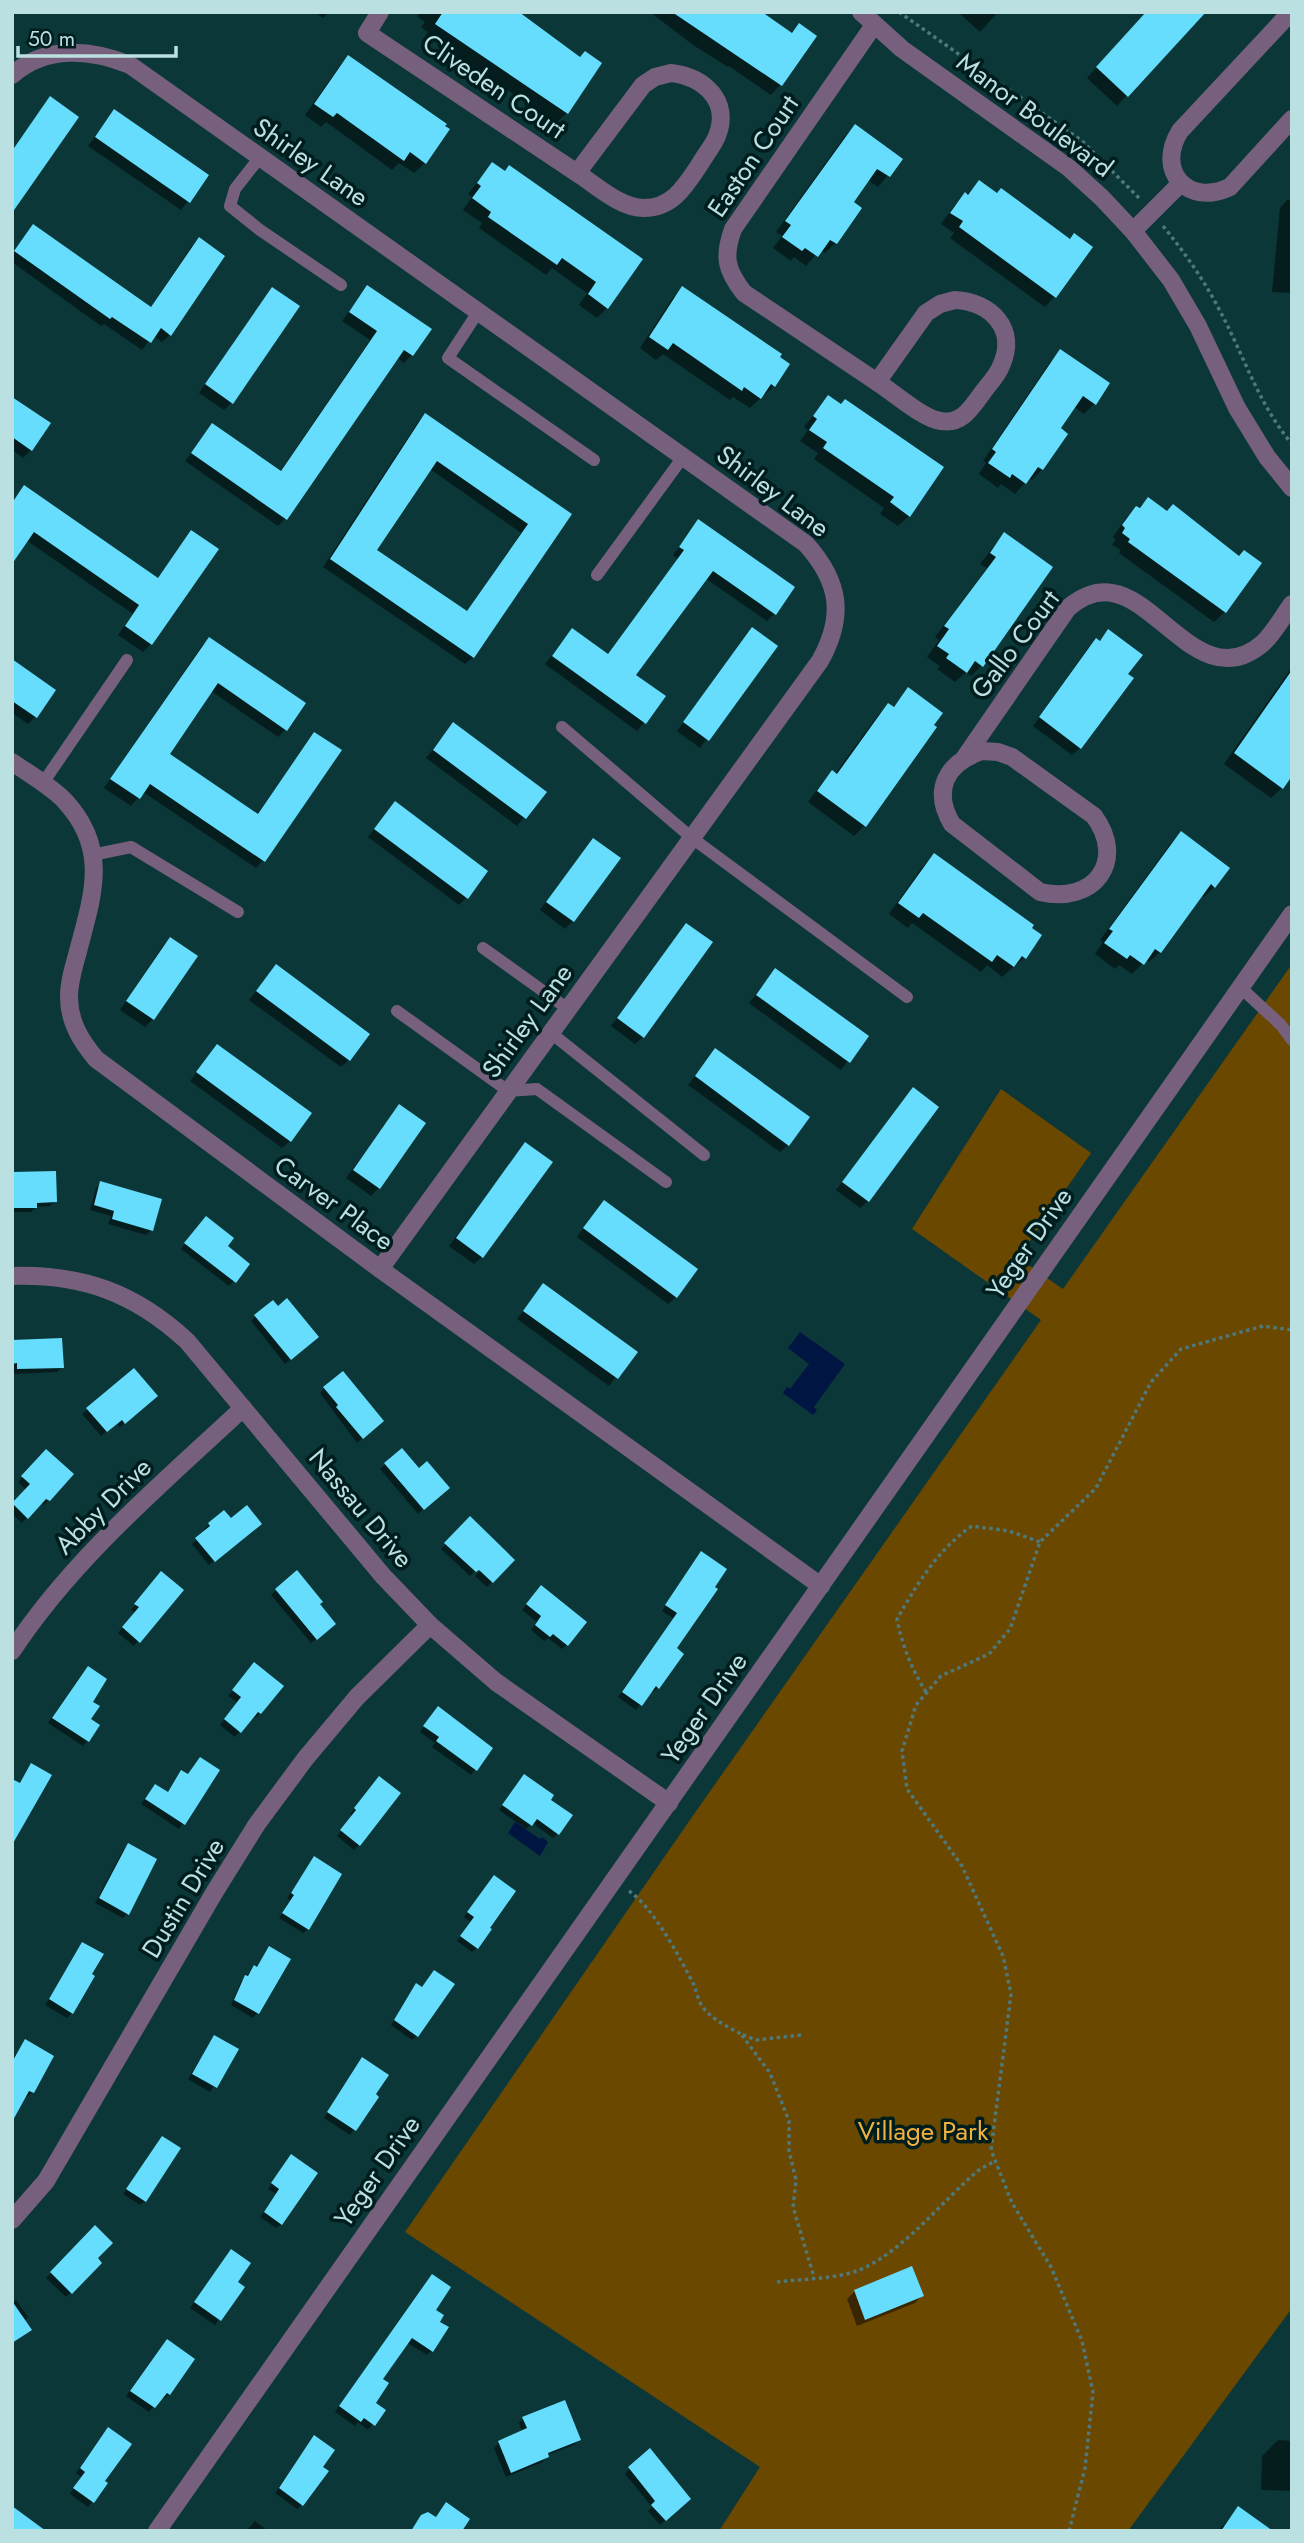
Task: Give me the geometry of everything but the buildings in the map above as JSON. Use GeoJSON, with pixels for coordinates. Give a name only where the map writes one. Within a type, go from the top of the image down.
{"type":"FeatureCollection","features":[{"type":"Feature","properties":{"kind":"street","name":"Cliveden Court"},"geometry":{"type":"LineString","coordinates":[[380,12],[367,33],[577,173],[626,205],[642,208],[660,206],[674,199],[683,190],[717,137],[719,107],[713,94],[703,83],[688,75],[671,73],[655,77],[643,85],[577,173]]}},
{"type":"Feature","properties":{"kind":"street"},"geometry":{"type":"LineString","coordinates":[[1291,12],[1180,131],[1172,143],[1170,158],[1173,172],[1181,183],[1191,190],[1204,194],[1220,192],[1230,187],[1292,119]]}},
{"type":"Feature","properties":{"kind":"street","name":"Manor Boulevard"},"geometry":{"type":"LineString","coordinates":[[870,18],[902,49],[1069,168],[1133,231],[1171,280],[1198,326],[1237,408],[1267,457],[1292,488]]}},
{"type":"Feature","properties":{"kind":"street","name":"Easton Court"},"geometry":{"type":"LineString","coordinates":[[870,18],[733,229],[727,246],[729,271],[744,293],[877,382],[930,417],[940,421],[953,421],[965,416],[998,372],[1003,363],[1006,346],[1003,331],[987,308],[971,301],[955,300],[940,304],[926,313],[877,382]]}},
{"type":"Feature","properties":{"kind":"street","name":"Shirley Lane"},"geometry":{"type":"LineString","coordinates":[[12,75],[37,60],[60,53],[106,55],[130,65],[806,544],[822,562],[831,581],[836,600],[836,621],[830,643],[820,661],[380,1269]]}},
{"type":"Feature","properties":{"kind":"street"},"geometry":{"type":"LineString","coordinates":[[1133,231],[1181,183]]}},
{"type":"Feature","properties":{"kind":"street","name":"Gallo Court"},"geometry":{"type":"LineString","coordinates":[[965,757],[982,751],[998,752],[1012,757],[1094,816],[1103,829],[1107,845],[1106,861],[1100,875],[1089,887],[1074,894],[1057,897],[1040,892],[955,827],[945,812],[942,795],[945,780],[953,767],[965,757],[1068,608],[1080,598],[1096,593],[1127,597],[1197,649],[1213,656],[1232,657],[1249,652],[1264,642],[1292,604]]}},
{"type":"Feature","properties":{"kind":"street","name":"Carver Place"},"geometry":{"type":"LineString","coordinates":[[12,762],[64,800],[79,820],[89,840],[95,866],[94,889],[71,979],[69,998],[73,1021],[81,1041],[96,1059],[380,1269],[821,1586]]}},
{"type":"Feature","properties":{"kind":"street","name":"Yeger Drive"},"geometry":{"type":"LineString","coordinates":[[157,2531],[1292,914]]}},
{"type":"Feature","properties":{"kind":"street","name":"Nassau Drive"},"geometry":{"type":"LineString","coordinates":[[12,1276],[38,1275],[72,1279],[105,1288],[140,1304],[168,1323],[187,1341],[383,1576],[430,1625],[496,1682],[669,1803]]}},
{"type":"Feature","properties":{"kind":"street","name":"Abby Drive"},"geometry":{"type":"LineString","coordinates":[[12,1651],[64,1583],[97,1546],[243,1408]]}},
{"type":"Feature","properties":{"kind":"street","name":"Dustin Drive"},"geometry":{"type":"LineString","coordinates":[[12,2220],[46,2181],[257,1824],[305,1759],[357,1697],[430,1625]]}},
{"type":"Feature","properties":{"kind":"lane"},"geometry":{"type":"LineString","coordinates":[[260,157],[235,190],[230,205],[260,230],[341,285]]}},
{"type":"Feature","properties":{"kind":"lane"},"geometry":{"type":"LineString","coordinates":[[478,312],[448,358],[594,460]]}},
{"type":"Feature","properties":{"kind":"lane"},"geometry":{"type":"LineString","coordinates":[[597,575],[682,457]]}},
{"type":"Feature","properties":{"kind":"lane"},"geometry":{"type":"LineString","coordinates":[[43,783],[127,660]]}},
{"type":"Feature","properties":{"kind":"lane"},"geometry":{"type":"LineString","coordinates":[[562,727],[692,838],[906,997]]}},
{"type":"Feature","properties":{"kind":"lane"},"geometry":{"type":"LineString","coordinates":[[92,855],[131,847],[238,912]]}},
{"type":"Feature","properties":{"kind":"lane"},"geometry":{"type":"LineString","coordinates":[[483,948],[568,1009]]}},
{"type":"Feature","properties":{"kind":"lane"},"geometry":{"type":"LineString","coordinates":[[1240,987],[1292,1040]]}},
{"type":"Feature","properties":{"kind":"lane"},"geometry":{"type":"LineString","coordinates":[[397,1011],[508,1091],[537,1089],[666,1182]]}},
{"type":"Feature","properties":{"kind":"lane"},"geometry":{"type":"LineString","coordinates":[[551,1033],[704,1155]]}},
{"type":"Feature","properties":{"kind":"path"},"geometry":{"type":"LineString","coordinates":[[1069,2531],[1085,2468],[1093,2392],[1082,2341],[1051,2267],[1012,2203],[991,2150],[1011,1994],[1003,1956],[962,1866],[907,1789],[902,1751],[916,1705],[941,1676],[989,1654],[1010,1629],[1040,1542],[1096,1488],[1151,1382],[1181,1349],[1263,1325],[1292,1330]]}},
{"type":"Feature","properties":{"kind":"path"},"geometry":{"type":"LineString","coordinates":[[926,1693],[900,1636],[897,1619],[934,1562],[955,1538],[972,1527],[1009,1531],[1040,1542]]}},
{"type":"Feature","properties":{"kind":"path"},"geometry":{"type":"LineString","coordinates":[[613,1881],[632,1892],[661,1925],[694,1986],[702,2008],[717,2021],[756,2040],[801,2035]]}},
{"type":"Feature","properties":{"kind":"path"},"geometry":{"type":"LineString","coordinates":[[741,2034],[770,2073],[789,2121],[789,2151],[796,2180],[793,2207],[814,2277]]}},
{"type":"Feature","properties":{"kind":"path"},"geometry":{"type":"LineString","coordinates":[[777,2282],[844,2274],[868,2266],[902,2241],[980,2169],[995,2161]]}},
{"type":"Feature","properties":{"kind":"green space","name":"Village Park"},"geometry":{"type":"Polygon","coordinates":[[[1292,964],[1292,2308],[1128,2531],[719,2531],[760,2467],[405,2232],[1041,1320],[912,1229],[1001,1089],[1091,1153],[1018,1258],[1063,1289],[1292,964]]]}},
{"type":"Feature","properties":{"kind":"water"},"geometry":{"type":"Polygon","coordinates":[[[800,1332],[845,1364],[814,1407],[817,1410],[813,1415],[783,1393],[787,1387],[790,1389],[809,1364],[788,1348],[800,1332]]]}},
{"type":"Feature","properties":{"kind":"water"},"geometry":{"type":"Polygon","coordinates":[[[515,1822],[548,1842],[540,1856],[508,1833],[515,1822]]]}}]}
